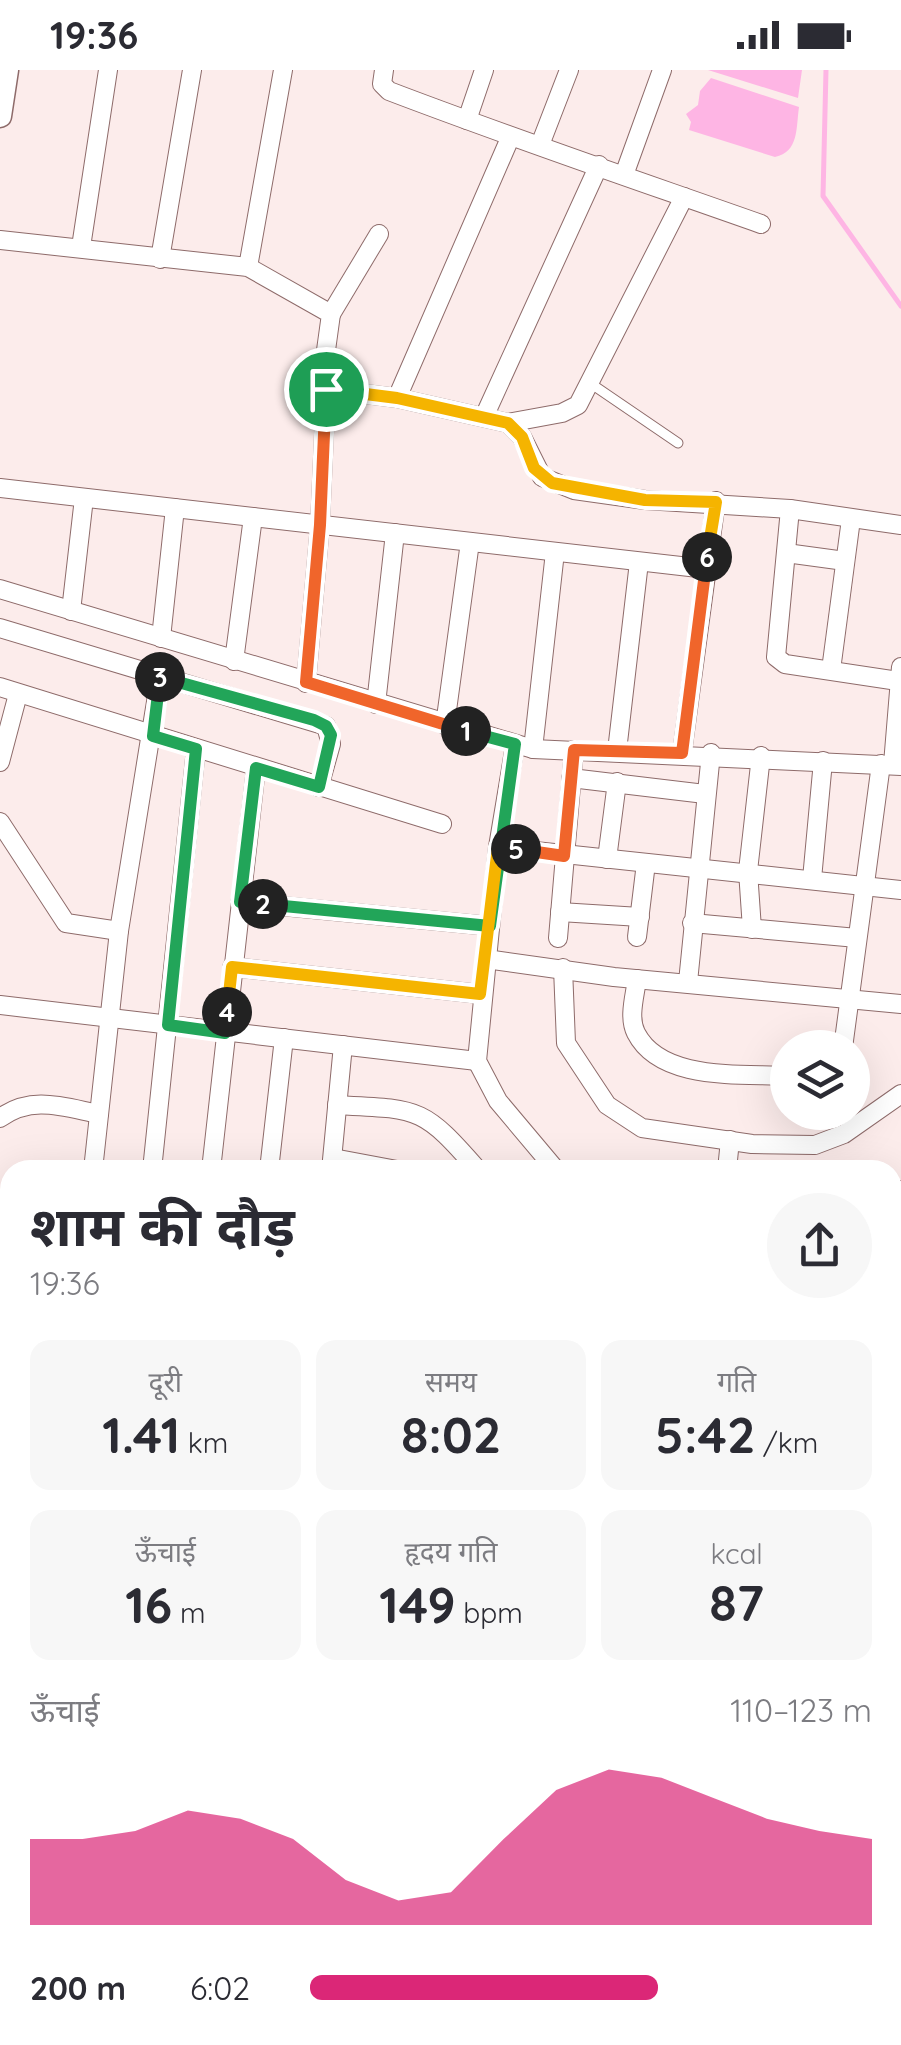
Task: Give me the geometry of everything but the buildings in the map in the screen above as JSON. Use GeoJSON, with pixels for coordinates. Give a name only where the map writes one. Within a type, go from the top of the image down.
{"type":"FeatureCollection","features":[{"type":"Feature","properties":{"kind":"street"},"geometry":{"type":"LineString","coordinates":[[0,116],[7,70]]}},
{"type":"Feature","properties":{"kind":"street"},"geometry":{"type":"LineString","coordinates":[[82,246],[108,70]]}},
{"type":"Feature","properties":{"kind":"street"},"geometry":{"type":"LineString","coordinates":[[160,259],[192,70]]}},
{"type":"Feature","properties":{"kind":"street"},"geometry":{"type":"LineString","coordinates":[[248,267],[283,70]]}},
{"type":"Feature","properties":{"kind":"street"},"geometry":{"type":"LineString","coordinates":[[384,70],[382,84],[389,90],[510,138],[761,224]]}},
{"type":"Feature","properties":{"kind":"street"},"geometry":{"type":"LineString","coordinates":[[467,120],[484,70]]}},
{"type":"Feature","properties":{"kind":"street"},"geometry":{"type":"LineString","coordinates":[[540,146],[569,70]]}},
{"type":"Feature","properties":{"kind":"street"},"geometry":{"type":"LineString","coordinates":[[624,175],[662,70]]}},
{"type":"Feature","properties":{"kind":"street"},"geometry":{"type":"LineString","coordinates":[[397,398],[510,138]]}},
{"type":"Feature","properties":{"kind":"street"},"geometry":{"type":"LineString","coordinates":[[484,417],[598,165]]}},
{"type":"Feature","properties":{"kind":"street"},"geometry":{"type":"LineString","coordinates":[[326,389],[397,398],[508,423],[572,410],[590,383],[684,197]]}},
{"type":"Feature","properties":{"kind":"street"},"geometry":{"type":"LineString","coordinates":[[306,682],[320,525],[326,389],[322,372],[332,314],[379,234]]}},
{"type":"Feature","properties":{"kind":"street"},"geometry":{"type":"LineString","coordinates":[[0,240],[248,267],[332,314]]}},
{"type":"Feature","properties":{"kind":"street"},"geometry":{"type":"LineString","coordinates":[[508,423],[522,437],[534,468],[552,483],[645,500],[790,508],[901,526]]}},
{"type":"Feature","properties":{"kind":"street"},"geometry":{"type":"LineString","coordinates":[[0,488],[707,569]]}},
{"type":"Feature","properties":{"kind":"street"},"geometry":{"type":"LineString","coordinates":[[71,611],[84,498]]}},
{"type":"Feature","properties":{"kind":"street"},"geometry":{"type":"LineString","coordinates":[[682,753],[716,502]]}},
{"type":"Feature","properties":{"kind":"street"},"geometry":{"type":"LineString","coordinates":[[161,638],[175,508]]}},
{"type":"Feature","properties":{"kind":"street"},"geometry":{"type":"LineString","coordinates":[[790,508],[776,657],[785,664],[900,674],[892,765],[863,888],[846,1030]]}},
{"type":"Feature","properties":{"kind":"street"},"geometry":{"type":"LineString","coordinates":[[234,661],[253,517]]}},
{"type":"Feature","properties":{"kind":"street"},"geometry":{"type":"LineString","coordinates":[[831,670],[851,518]]}},
{"type":"Feature","properties":{"kind":"street"},"geometry":{"type":"LineString","coordinates":[[376,704],[395,533]]}},
{"type":"Feature","properties":{"kind":"street"},"geometry":{"type":"LineString","coordinates":[[444,725],[470,542]]}},
{"type":"Feature","properties":{"kind":"street"},"geometry":{"type":"LineString","coordinates":[[548,1160],[498,1100],[477,1061],[480,994],[498,847],[524,747],[555,552]]}},
{"type":"Feature","properties":{"kind":"street"},"geometry":{"type":"LineString","coordinates":[[786,553],[846,561]]}},
{"type":"Feature","properties":{"kind":"street"},"geometry":{"type":"LineString","coordinates":[[617,751],[639,562]]}},
{"type":"Feature","properties":{"kind":"street"},"geometry":{"type":"LineString","coordinates":[[0,590],[524,747],[712,753],[892,765]]}},
{"type":"Feature","properties":{"kind":"street"},"geometry":{"type":"LineString","coordinates":[[0,628],[326,726],[331,744],[319,787]]}},
{"type":"Feature","properties":{"kind":"street"},"geometry":{"type":"LineString","coordinates":[[94,1160],[118,931],[160,676]]}},
{"type":"Feature","properties":{"kind":"street"},"geometry":{"type":"LineString","coordinates":[[0,687],[442,824]]}},
{"type":"Feature","properties":{"kind":"street"},"geometry":{"type":"LineString","coordinates":[[0,762],[18,694]]}},
{"type":"Feature","properties":{"kind":"street"},"geometry":{"type":"LineString","coordinates":[[153,1160],[196,749]]}},
{"type":"Feature","properties":{"kind":"street"},"geometry":{"type":"LineString","coordinates":[[558,938],[574,750]]}},
{"type":"Feature","properties":{"kind":"street"},"geometry":{"type":"LineString","coordinates":[[688,982],[712,753]]}},
{"type":"Feature","properties":{"kind":"street"},"geometry":{"type":"LineString","coordinates":[[752,928],[748,870],[761,756]]}},
{"type":"Feature","properties":{"kind":"street"},"geometry":{"type":"LineString","coordinates":[[812,879],[822,761]]}},
{"type":"Feature","properties":{"kind":"street"},"geometry":{"type":"LineString","coordinates":[[213,1160],[256,768]]}},
{"type":"Feature","properties":{"kind":"street"},"geometry":{"type":"LineString","coordinates":[[572,778],[705,794]]}},
{"type":"Feature","properties":{"kind":"street"},"geometry":{"type":"LineString","coordinates":[[607,860],[617,782]]}},
{"type":"Feature","properties":{"kind":"street"},"geometry":{"type":"LineString","coordinates":[[0,822],[66,923],[118,931]]}},
{"type":"Feature","properties":{"kind":"street"},"geometry":{"type":"LineString","coordinates":[[498,847],[748,870],[901,890]]}},
{"type":"Feature","properties":{"kind":"street"},"geometry":{"type":"LineString","coordinates":[[638,937],[646,862]]}},
{"type":"Feature","properties":{"kind":"street"},"geometry":{"type":"LineString","coordinates":[[240,902],[490,926]]}},
{"type":"Feature","properties":{"kind":"street"},"geometry":{"type":"LineString","coordinates":[[560,912],[640,917]]}},
{"type":"Feature","properties":{"kind":"street"},"geometry":{"type":"LineString","coordinates":[[692,923],[857,938]]}},
{"type":"Feature","properties":{"kind":"street"},"geometry":{"type":"LineString","coordinates":[[486,959],[638,980],[901,1004]]}},
{"type":"Feature","properties":{"kind":"street"},"geometry":{"type":"LineString","coordinates":[[232,967],[480,994]]}},
{"type":"Feature","properties":{"kind":"street"},"geometry":{"type":"LineString","coordinates":[[564,968],[566,1043],[607,1104],[642,1128],[799,1146],[829,1142],[901,1094]]}},
{"type":"Feature","properties":{"kind":"street"},"geometry":{"type":"LineString","coordinates":[[638,980],[632,1016],[635,1032],[646,1046],[667,1061],[688,1069],[770,1075]]}},
{"type":"Feature","properties":{"kind":"street"},"geometry":{"type":"LineString","coordinates":[[1,1002],[225,1033],[477,1061]]}},
{"type":"Feature","properties":{"kind":"street"},"geometry":{"type":"LineString","coordinates":[[270,1160],[284,1038]]}},
{"type":"Feature","properties":{"kind":"street"},"geometry":{"type":"LineString","coordinates":[[332,1160],[342,1045]]}},
{"type":"Feature","properties":{"kind":"street"},"geometry":{"type":"LineString","coordinates":[[0,1118],[18,1106],[35,1102],[99,1114]]}},
{"type":"Feature","properties":{"kind":"street"},"geometry":{"type":"LineString","coordinates":[[337,1106],[396,1108],[426,1115],[469,1160]]}},
{"type":"Feature","properties":{"kind":"street"},"geometry":{"type":"LineString","coordinates":[[727,1160],[730,1140]]}},
{"type":"Feature","properties":{"kind":"lane"},"geometry":{"type":"LineString","coordinates":[[590,383],[678,443]]}},
{"type":"Feature","properties":{"kind":"shaded area"},"geometry":{"type":"Polygon","coordinates":[[[708,70],[802,70],[798,98],[708,70]]]}},
{"type":"Feature","properties":{"kind":"shaded area"},"geometry":{"type":"Polygon","coordinates":[[[711,78],[799,107],[795,138],[788,150],[775,157],[689,130],[691,122],[686,114],[698,105],[700,91],[711,78]]]}},
{"type":"Feature","properties":{"kind":"waterway"},"geometry":{"type":"LineString","coordinates":[[826,70],[823,196],[901,306]]}},
{"type":"Feature","properties":{"kind":"route"},"geometry":{"type":"LineString","coordinates":[[326,389],[320,525],[306,682],[515,744],[498,847],[490,926],[240,902],[256,768],[319,787],[331,735],[326,726],[314,720],[160,676],[153,736],[196,749],[168,1025],[225,1033],[232,967],[480,994],[490,926],[498,847],[564,856],[574,750],[682,753],[716,502],[645,500],[574,490],[542,477],[534,468],[522,437],[508,423],[397,398],[335,394],[326,389]]}}]}
